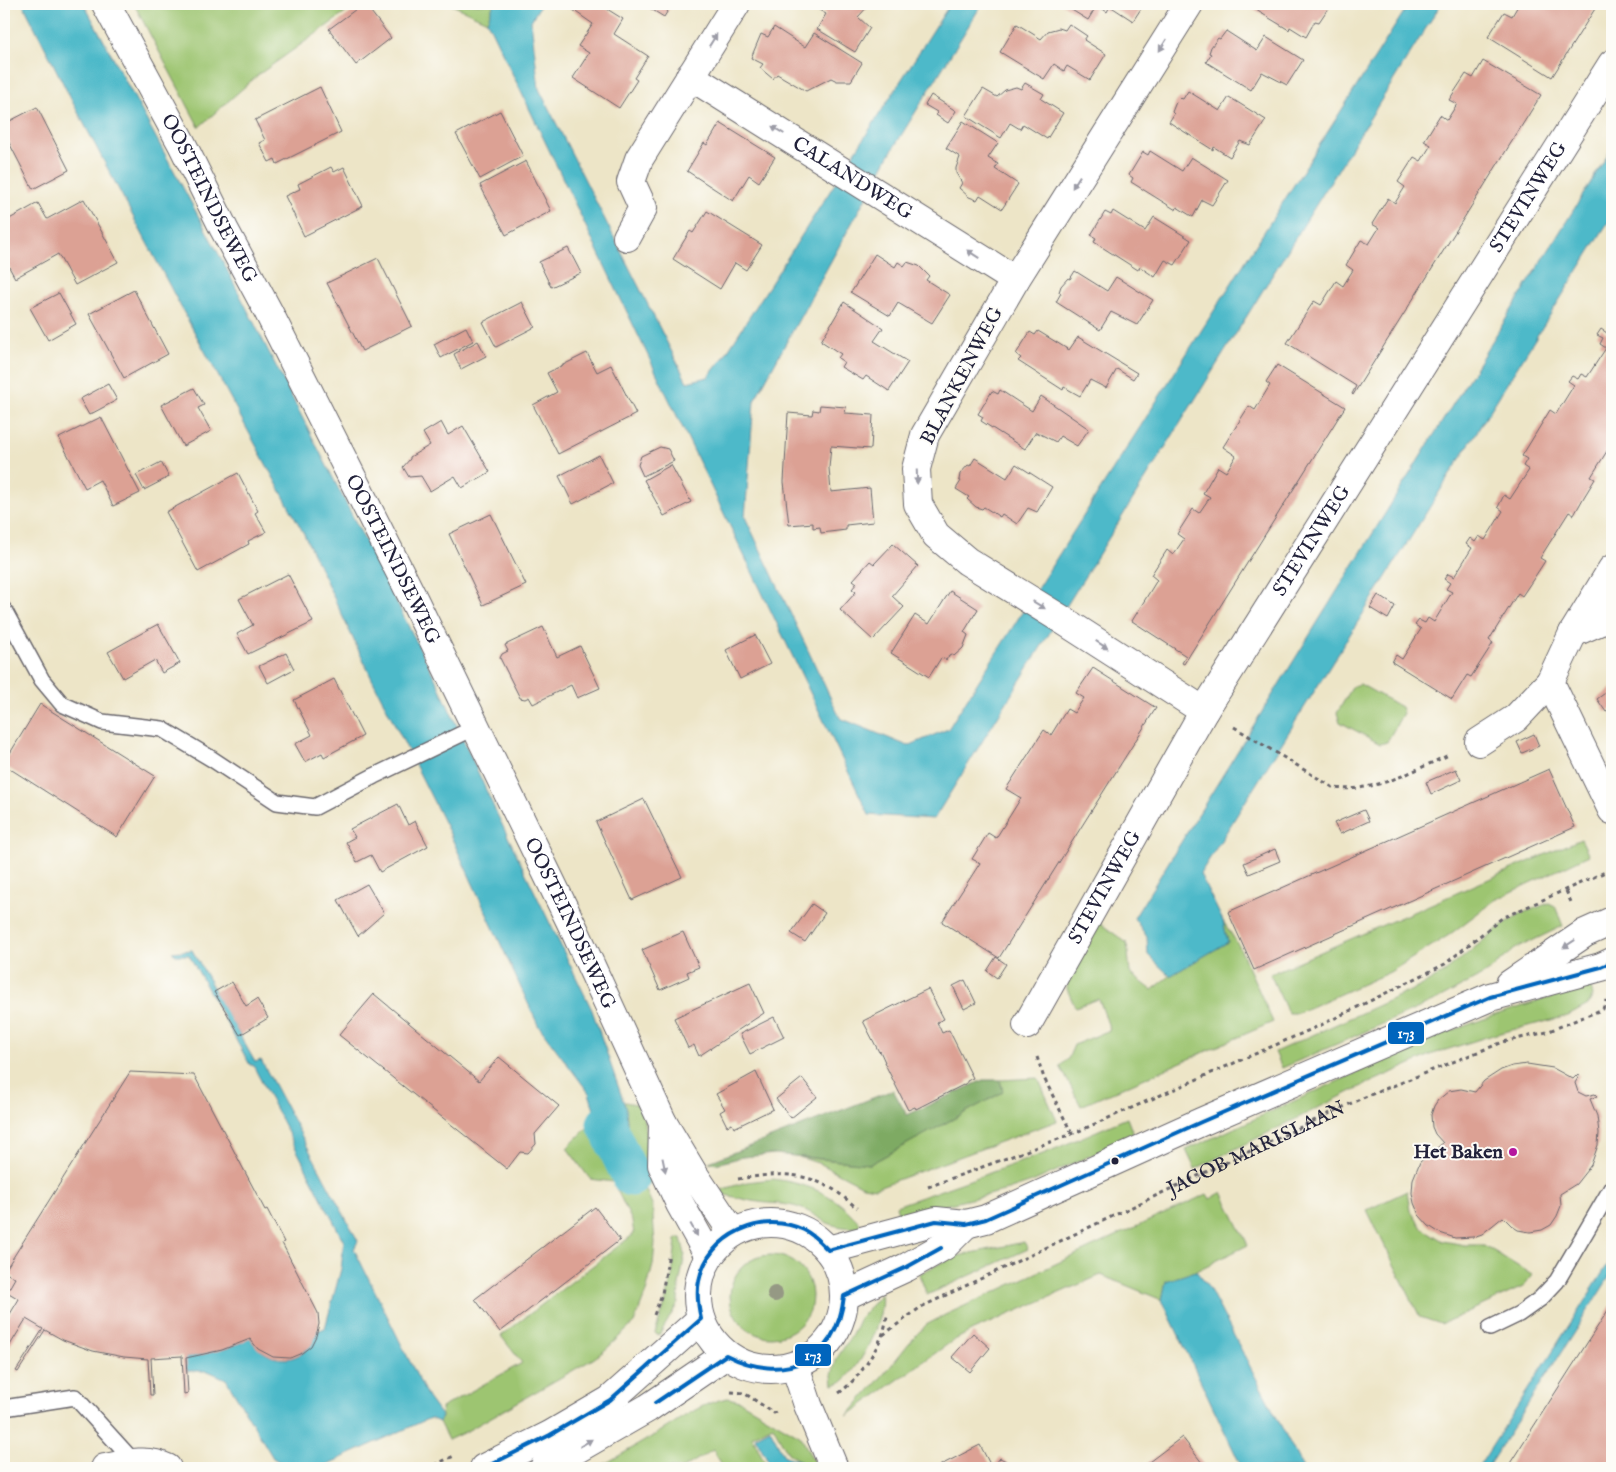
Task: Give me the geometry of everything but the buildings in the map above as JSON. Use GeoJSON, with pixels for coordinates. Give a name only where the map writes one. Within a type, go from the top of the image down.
{"type":"FeatureCollection","features":[{"type":"Feature","properties":{"kind":"street","name":"OOSTEINDSEWEG"},"geometry":{"type":"LineString","coordinates":[[106,4],[182,144],[413,598],[469,730],[574,929],[664,1123],[692,1173],[733,1232]]}},
{"type":"Feature","properties":{"kind":"street"},"geometry":{"type":"LineString","coordinates":[[627,237],[643,208],[631,182],[639,159],[736,4]]}},
{"type":"Feature","properties":{"kind":"street","name":"BLANKENWEG"},"geometry":{"type":"LineString","coordinates":[[1189,4],[1015,280],[925,435],[916,469],[918,504],[936,535],[967,562],[1061,619],[1204,711]]}},
{"type":"Feature","properties":{"kind":"street","name":"STEVINWEG"},"geometry":{"type":"LineString","coordinates":[[1027,1025],[1204,711],[1612,64]]}},
{"type":"Feature","properties":{"kind":"street","name":"CALANDWEG"},"geometry":{"type":"LineString","coordinates":[[690,76],[878,192],[1015,280]]}},
{"type":"Feature","properties":{"kind":"street"},"geometry":{"type":"LineString","coordinates":[[1480,742],[1516,718],[1550,682],[1573,634],[1612,569]]}},
{"type":"Feature","properties":{"kind":"street"},"geometry":{"type":"LineString","coordinates":[[1573,634],[1612,616]]}},
{"type":"Feature","properties":{"kind":"street"},"geometry":{"type":"LineString","coordinates":[[1550,682],[1612,810]]}},
{"type":"Feature","properties":{"kind":"street"},"geometry":{"type":"LineString","coordinates":[[1490,997],[1585,933],[1612,921]]}},
{"type":"Feature","properties":{"kind":"street"},"geometry":{"type":"LineString","coordinates":[[828,1250],[936,1221],[966,1224],[986,1219],[1201,1122],[1490,997],[1606,965]]}},
{"type":"Feature","properties":{"kind":"street","name":"OOSTEINDSEWEG"},"geometry":{"type":"LineString","coordinates":[[664,1123],[662,1165],[680,1204],[709,1256]]}},
{"type":"Feature","properties":{"kind":"street"},"geometry":{"type":"LineString","coordinates":[[761,1222],[776,1222],[805,1230],[818,1239],[828,1250],[837,1264],[842,1280],[844,1296],[842,1314],[835,1331],[825,1346],[811,1358],[795,1366],[780,1369],[766,1370],[752,1367],[738,1362],[726,1354],[707,1332],[697,1303],[698,1286],[709,1256],[719,1243],[733,1232],[761,1222]]}},
{"type":"Feature","properties":{"kind":"street"},"geometry":{"type":"LineString","coordinates":[[844,1296],[944,1246],[966,1224]]}},
{"type":"Feature","properties":{"kind":"street"},"geometry":{"type":"LineString","coordinates":[[484,1468],[550,1435],[610,1400],[701,1319]]}},
{"type":"Feature","properties":{"kind":"street"},"geometry":{"type":"LineString","coordinates":[[544,1468],[648,1408],[726,1354]]}},
{"type":"Feature","properties":{"kind":"street"},"geometry":{"type":"LineString","coordinates":[[795,1366],[808,1405],[834,1468]]}},
{"type":"Feature","properties":{"kind":"street"},"geometry":{"type":"LineString","coordinates":[[105,1468],[134,1462],[159,1464],[166,1468]]}},
{"type":"Feature","properties":{"kind":"lane"},"geometry":{"type":"LineString","coordinates":[[4,610],[42,680],[62,704],[102,722],[162,729],[277,802],[315,807],[469,730]]}},
{"type":"Feature","properties":{"kind":"lane"},"geometry":{"type":"LineString","coordinates":[[1490,1328],[1519,1314],[1540,1298],[1557,1281],[1612,1187]]}},
{"type":"Feature","properties":{"kind":"lane"},"geometry":{"type":"LineString","coordinates":[[4,1408],[75,1397],[134,1462]]}},
{"type":"Feature","properties":{"kind":"path"},"geometry":{"type":"LineString","coordinates":[[1229,724],[1334,788],[1348,790],[1373,786],[1480,742]]}},
{"type":"Feature","properties":{"kind":"path"},"geometry":{"type":"LineString","coordinates":[[924,1188],[1072,1134],[1321,1025],[1445,964],[1502,918],[1612,869]]}},
{"type":"Feature","properties":{"kind":"path","name":"JACOB MARISLAAN"},"geometry":{"type":"LineString","coordinates":[[883,1335],[921,1307],[1360,1098],[1503,1042],[1547,1032],[1603,1010],[1608,994],[1606,965]]}},
{"type":"Feature","properties":{"kind":"path"},"geometry":{"type":"LineString","coordinates":[[1044,1078],[1072,1134]]}},
{"type":"Feature","properties":{"kind":"path"},"geometry":{"type":"LineString","coordinates":[[653,1319],[662,1294],[669,1253],[667,1217],[680,1204]]}},
{"type":"Feature","properties":{"kind":"path"},"geometry":{"type":"LineString","coordinates":[[726,1392],[744,1393],[774,1412],[808,1405]]}},
{"type":"Feature","properties":{"kind":"green space"},"geometry":{"type":"Polygon","coordinates":[[[134,4],[358,4],[258,75],[199,127],[134,4]]]}},
{"type":"Feature","properties":{"kind":"green space"},"geometry":{"type":"Polygon","coordinates":[[[450,4],[494,4],[487,21],[450,4]]]}},
{"type":"Feature","properties":{"kind":"green space"},"geometry":{"type":"Polygon","coordinates":[[[1360,684],[1401,707],[1403,713],[1387,742],[1380,744],[1340,722],[1337,713],[1353,686],[1360,684]]]}},
{"type":"Feature","properties":{"kind":"green space"},"geometry":{"type":"Polygon","coordinates":[[[1581,839],[1589,855],[1495,900],[1449,935],[1390,972],[1297,1013],[1288,1013],[1270,974],[1581,839]]]}},
{"type":"Feature","properties":{"kind":"green space"},"geometry":{"type":"Polygon","coordinates":[[[1549,903],[1555,906],[1563,926],[1515,949],[1488,972],[1437,1000],[1282,1068],[1275,1052],[1421,986],[1445,972],[1501,926],[1520,914],[1549,903]]]}},
{"type":"Feature","properties":{"kind":"green space"},"geometry":{"type":"Polygon","coordinates":[[[1223,921],[1239,946],[1273,1022],[1081,1106],[1060,1066],[1068,1059],[1074,1045],[1110,1030],[1099,999],[1075,1007],[1067,989],[1068,976],[1098,922],[1127,943],[1130,973],[1152,990],[1170,976],[1228,942],[1223,921]]]}},
{"type":"Feature","properties":{"kind":"green space"},"geometry":{"type":"Polygon","coordinates":[[[1590,985],[1593,995],[1588,1005],[1568,1016],[1496,1034],[1433,1054],[1358,1088],[1195,1169],[1186,1150],[1440,1035],[1495,1015],[1590,985]]]}},
{"type":"Feature","properties":{"kind":"green space"},"geometry":{"type":"Polygon","coordinates":[[[1038,1078],[1057,1121],[875,1188],[863,1186],[821,1164],[799,1157],[870,1164],[1003,1092],[1000,1080],[1038,1078]]]}},
{"type":"Feature","properties":{"kind":"green space"},"geometry":{"type":"Polygon","coordinates":[[[983,1080],[1000,1080],[1003,1092],[870,1164],[775,1154],[743,1157],[716,1164],[709,1162],[893,1090],[907,1115],[983,1080]]]}},
{"type":"Feature","properties":{"kind":"green space"},"geometry":{"type":"Polygon","coordinates":[[[623,1103],[636,1104],[643,1115],[654,1181],[644,1186],[652,1204],[655,1243],[653,1265],[646,1292],[634,1323],[593,1359],[448,1440],[439,1422],[442,1417],[441,1408],[522,1363],[501,1336],[634,1234],[632,1221],[613,1182],[590,1179],[567,1148],[597,1118],[603,1139],[612,1143],[627,1172],[641,1165],[628,1137],[626,1109],[623,1103]]]}},
{"type":"Feature","properties":{"kind":"green space"},"geometry":{"type":"Polygon","coordinates":[[[1127,1118],[1134,1136],[1032,1182],[1008,1190],[899,1216],[896,1206],[1043,1154],[1127,1118]]]}},
{"type":"Feature","properties":{"kind":"green space"},"geometry":{"type":"Polygon","coordinates":[[[773,1179],[806,1186],[826,1195],[844,1207],[858,1221],[861,1227],[847,1228],[837,1226],[797,1207],[751,1201],[725,1195],[722,1192],[723,1189],[747,1182],[773,1179]]]}},
{"type":"Feature","properties":{"kind":"green space"},"geometry":{"type":"Polygon","coordinates":[[[1407,1191],[1410,1210],[1422,1228],[1443,1241],[1465,1245],[1484,1245],[1532,1275],[1523,1287],[1441,1324],[1420,1317],[1367,1210],[1407,1191]]]}},
{"type":"Feature","properties":{"kind":"green space"},"geometry":{"type":"Polygon","coordinates":[[[1222,1192],[1248,1245],[1196,1271],[1166,1281],[1162,1300],[1101,1275],[973,1330],[951,1342],[847,1416],[926,1325],[1207,1194],[1210,1199],[1222,1192]]]}},
{"type":"Feature","properties":{"kind":"green space"},"geometry":{"type":"Polygon","coordinates":[[[681,1238],[685,1254],[679,1285],[678,1303],[660,1334],[657,1335],[655,1333],[672,1277],[676,1240],[681,1238]]]}},
{"type":"Feature","properties":{"kind":"green space"},"geometry":{"type":"Polygon","coordinates":[[[1024,1242],[1028,1249],[927,1295],[919,1274],[953,1257],[1024,1242]]]}},
{"type":"Feature","properties":{"kind":"green space"},"geometry":{"type":"Polygon","coordinates":[[[771,1255],[787,1258],[800,1267],[809,1280],[812,1296],[809,1312],[800,1325],[787,1334],[771,1337],[755,1334],[742,1325],[733,1312],[730,1296],[733,1280],[742,1267],[755,1258],[771,1255]]]}},
{"type":"Feature","properties":{"kind":"green space"},"geometry":{"type":"Polygon","coordinates":[[[881,1294],[880,1315],[871,1341],[850,1374],[843,1381],[833,1385],[832,1375],[837,1358],[852,1335],[860,1318],[881,1294]]]}},
{"type":"Feature","properties":{"kind":"green space"},"geometry":{"type":"Polygon","coordinates":[[[728,1398],[740,1401],[801,1437],[817,1468],[804,1468],[800,1461],[788,1453],[773,1426],[752,1436],[765,1463],[763,1468],[724,1468],[713,1450],[683,1468],[597,1468],[697,1409],[728,1398]]]}},
{"type":"Feature","properties":{"kind":"water"},"geometry":{"type":"Polygon","coordinates":[[[23,4],[84,4],[222,260],[437,682],[496,812],[592,1010],[626,1109],[628,1137],[641,1165],[627,1173],[612,1143],[603,1139],[589,1093],[538,1025],[449,832],[372,679],[304,534],[183,311],[23,4]]]}},
{"type":"Feature","properties":{"kind":"water"},"geometry":{"type":"Polygon","coordinates":[[[494,4],[541,4],[531,21],[539,89],[687,382],[708,377],[723,358],[950,4],[982,4],[891,152],[754,401],[745,517],[840,718],[908,746],[948,729],[1409,4],[1441,4],[934,819],[869,815],[487,21],[494,4]]]}},
{"type":"Feature","properties":{"kind":"water"},"geometry":{"type":"Polygon","coordinates":[[[1612,148],[1612,216],[1200,874],[1223,921],[1228,942],[1170,976],[1148,955],[1147,937],[1134,918],[1612,148]]]}},
{"type":"Feature","properties":{"kind":"water"},"geometry":{"type":"Polygon","coordinates":[[[192,950],[255,1062],[261,1060],[358,1241],[354,1249],[428,1398],[442,1417],[439,1422],[430,1418],[319,1468],[290,1468],[273,1458],[226,1379],[208,1371],[187,1371],[185,1358],[228,1348],[250,1338],[256,1346],[270,1356],[287,1359],[303,1352],[312,1343],[317,1331],[325,1328],[341,1269],[344,1242],[253,1065],[250,1065],[189,955],[176,955],[172,952],[192,950]]]}},
{"type":"Feature","properties":{"kind":"water"},"geometry":{"type":"Polygon","coordinates":[[[1612,1258],[1612,1273],[1487,1468],[1478,1468],[1612,1258]]]}},
{"type":"Feature","properties":{"kind":"water"},"geometry":{"type":"Polygon","coordinates":[[[1196,1271],[1208,1286],[1303,1468],[1242,1468],[1162,1300],[1166,1281],[1196,1271]]]}},
{"type":"Feature","properties":{"kind":"water"},"geometry":{"type":"Polygon","coordinates":[[[770,1429],[784,1456],[800,1461],[804,1468],[768,1468],[770,1464],[755,1437],[770,1429]]]}},
{"type":"Feature","properties":{"kind":"waterway"},"geometry":{"type":"LineString","coordinates":[[606,1124],[631,1177]]}},
{"type":"Feature","properties":{"kind":"transit line","name":"173"},"geometry":{"type":"LineString","coordinates":[[484,1468],[550,1435],[610,1400],[701,1319],[698,1291],[704,1264],[713,1250],[739,1230],[755,1225],[772,1223],[788,1225],[808,1232],[828,1250],[936,1221],[966,1224],[986,1219],[1201,1122],[1490,997],[1601,967],[1612,962]]}},
{"type":"Feature","properties":{"kind":"transit line","name":"173"},"geometry":{"type":"LineString","coordinates":[[655,1403],[726,1355],[747,1364],[767,1367],[787,1367],[804,1362],[819,1352],[831,1338],[839,1319],[844,1296],[907,1267],[941,1248]]}},
{"type":"Feature","properties":{"kind":"place","name":"Het Baken"},"geometry":{"type":"Point","coordinates":[1513,1152]}}]}
